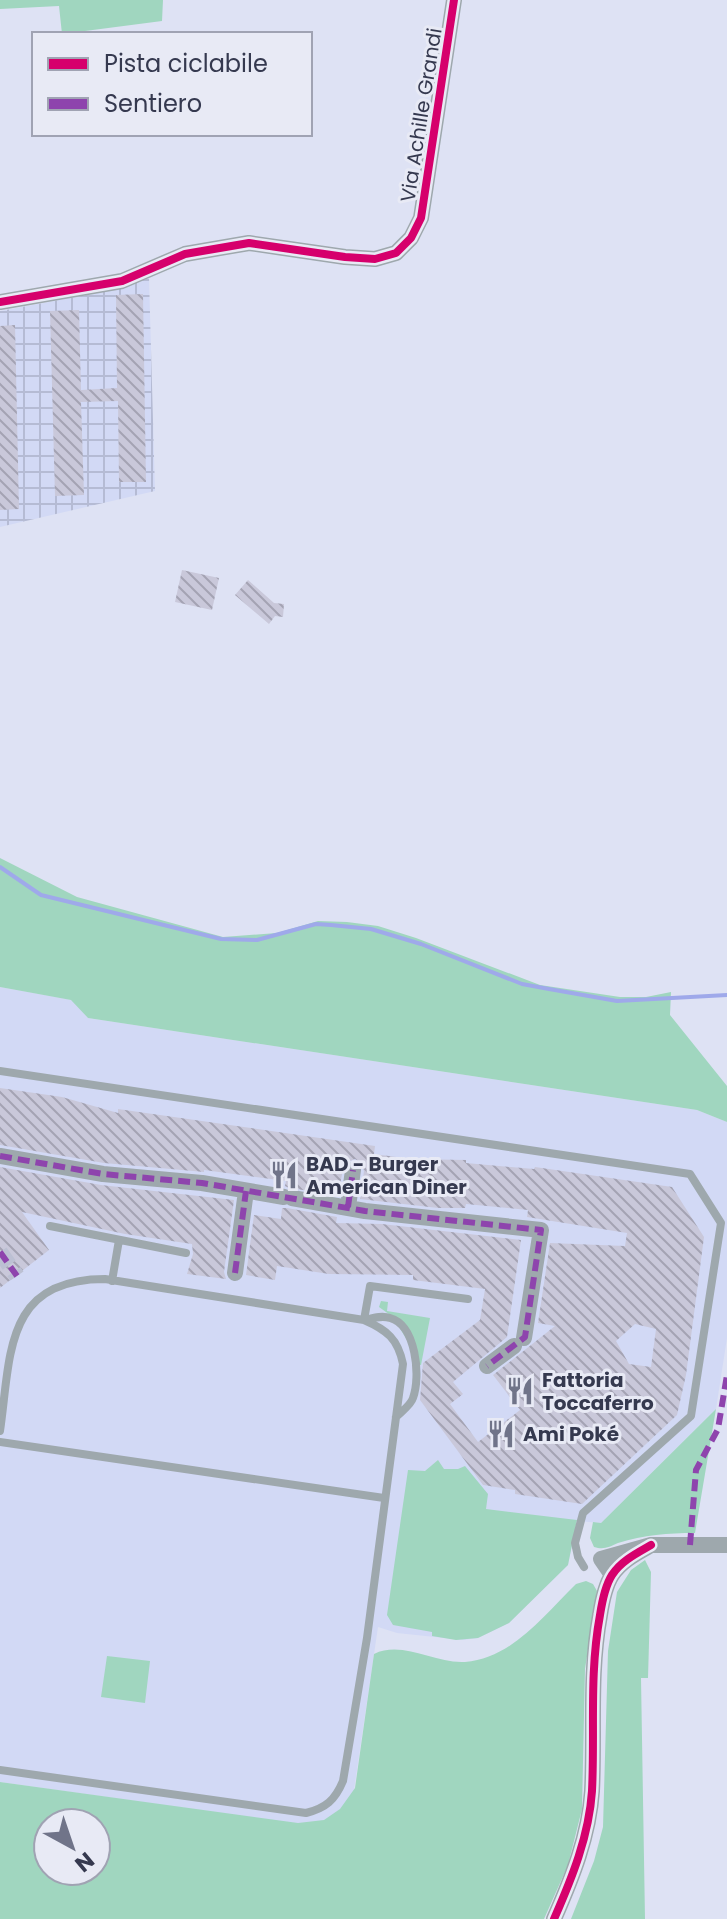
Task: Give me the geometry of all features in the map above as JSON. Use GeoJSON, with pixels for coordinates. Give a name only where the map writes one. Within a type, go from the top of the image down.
{"type":"FeatureCollection","features":[{"type":"Feature","properties":{"kind":"street","name":"Via Achille Grandi"},"geometry":{"type":"LineString","coordinates":[[0,302],[122,281],[185,254],[249,243],[345,257],[375,259],[396,253],[411,238],[421,218],[454,0]]}},
{"type":"Feature","properties":{"kind":"street"},"geometry":{"type":"LineString","coordinates":[[0,1156],[103,1174],[202,1183],[365,1211],[541,1230],[519,1342],[487,1366]]}},
{"type":"Feature","properties":{"kind":"street"},"geometry":{"type":"LineString","coordinates":[[348,1207],[353,1170]]}},
{"type":"Feature","properties":{"kind":"street"},"geometry":{"type":"LineString","coordinates":[[235,1273],[246,1191]]}},
{"type":"Feature","properties":{"kind":"street"},"geometry":{"type":"LineString","coordinates":[[554,1919],[581,1851],[588,1818],[592,1791],[595,1644],[604,1595],[612,1575],[634,1554],[651,1545]]}},
{"type":"Feature","properties":{"kind":"street"},"geometry":{"type":"LineString","coordinates":[[612,1575],[601,1559],[651,1545],[727,1545]]}},
{"type":"Feature","properties":{"kind":"lane"},"geometry":{"type":"LineString","coordinates":[[0,1071],[690,1174],[721,1223],[691,1416],[583,1513],[575,1543],[584,1567]]}},
{"type":"Feature","properties":{"kind":"lane"},"geometry":{"type":"LineString","coordinates":[[50,1226],[186,1253]]}},
{"type":"Feature","properties":{"kind":"lane"},"geometry":{"type":"LineString","coordinates":[[112,1281],[119,1240]]}},
{"type":"Feature","properties":{"kind":"lane"},"geometry":{"type":"LineString","coordinates":[[0,1431],[5,1363],[20,1317],[36,1301],[67,1282],[85,1279],[364,1320],[396,1340],[403,1364],[367,1638],[343,1781],[337,1796],[323,1809],[293,1812],[0,1770]]}},
{"type":"Feature","properties":{"kind":"lane"},"geometry":{"type":"LineString","coordinates":[[364,1320],[370,1286],[468,1299]]}},
{"type":"Feature","properties":{"kind":"lane"},"geometry":{"type":"LineString","coordinates":[[364,1320],[386,1317],[396,1320],[409,1336],[413,1347],[417,1369],[413,1398],[396,1417]]}},
{"type":"Feature","properties":{"kind":"lane"},"geometry":{"type":"LineString","coordinates":[[0,1442],[384,1498]]}},
{"type":"Feature","properties":{"kind":"shaded area"},"geometry":{"type":"Polygon","coordinates":[[[149,278],[155,491],[0,527],[0,311],[119,289],[149,278]]]}},
{"type":"Feature","properties":{"kind":"shaded area"},"geometry":{"type":"Polygon","coordinates":[[[0,987],[72,1000],[88,1018],[697,1110],[727,1122],[727,1338],[716,1409],[601,1523],[577,1521],[568,1565],[509,1623],[478,1638],[463,1640],[397,1633],[378,1627],[348,1831],[0,1782],[0,987]]]}},
{"type":"Feature","properties":{"kind":"green space"},"geometry":{"type":"Polygon","coordinates":[[[0,0],[163,0],[162,21],[77,32],[62,32],[59,6],[0,9],[0,0]]]}},
{"type":"Feature","properties":{"kind":"green space"},"geometry":{"type":"Polygon","coordinates":[[[0,858],[77,897],[223,937],[277,933],[318,921],[347,922],[378,926],[416,938],[540,985],[620,997],[646,997],[671,992],[670,1015],[727,1086],[727,1122],[697,1110],[88,1018],[71,1000],[0,987],[0,858]]]}},
{"type":"Feature","properties":{"kind":"green space"},"geometry":{"type":"Polygon","coordinates":[[[381,1301],[388,1302],[387,1311],[430,1318],[421,1365],[416,1364],[416,1355],[393,1317],[379,1307],[381,1301]]]}},
{"type":"Feature","properties":{"kind":"green space"},"geometry":{"type":"Polygon","coordinates":[[[716,1409],[695,1533],[656,1535],[606,1548],[594,1547],[590,1538],[593,1522],[601,1523],[716,1409]]]}},
{"type":"Feature","properties":{"kind":"green space"},"geometry":{"type":"Polygon","coordinates":[[[438,1460],[444,1469],[465,1466],[488,1494],[486,1509],[577,1520],[568,1565],[509,1623],[478,1638],[456,1640],[432,1636],[432,1632],[393,1625],[387,1615],[408,1470],[425,1471],[438,1460]]]}},
{"type":"Feature","properties":{"kind":"green space"},"geometry":{"type":"Polygon","coordinates":[[[645,1560],[651,1572],[648,1678],[641,1678],[645,1919],[571,1919],[594,1861],[603,1827],[608,1651],[617,1592],[631,1570],[645,1560]]]}},
{"type":"Feature","properties":{"kind":"green space"},"geometry":{"type":"Polygon","coordinates":[[[586,1581],[593,1584],[597,1591],[585,1669],[582,1809],[568,1865],[544,1919],[0,1919],[0,1782],[298,1823],[324,1820],[340,1809],[355,1788],[374,1654],[396,1650],[454,1662],[482,1659],[513,1644],[576,1584],[586,1581]]]}},
{"type":"Feature","properties":{"kind":"green space"},"geometry":{"type":"Polygon","coordinates":[[[107,1656],[150,1661],[145,1703],[101,1697],[107,1656]]]}},
{"type":"Feature","properties":{"kind":"building"},"geometry":{"type":"Polygon","coordinates":[[[143,294],[146,482],[119,482],[118,401],[81,402],[84,495],[55,496],[50,311],[79,310],[81,390],[117,388],[116,295],[143,294]]]}},
{"type":"Feature","properties":{"kind":"building"},"geometry":{"type":"Polygon","coordinates":[[[15,325],[19,509],[0,510],[0,326],[15,325]]]}},
{"type":"Feature","properties":{"kind":"building"},"geometry":{"type":"Polygon","coordinates":[[[182,570],[219,578],[212,610],[175,602],[182,570]]]}},
{"type":"Feature","properties":{"kind":"building"},"geometry":{"type":"Polygon","coordinates":[[[248,580],[274,603],[284,604],[283,617],[275,616],[269,624],[235,595],[248,580]]]}},
{"type":"Feature","properties":{"kind":"building"},"geometry":{"type":"Polygon","coordinates":[[[0,1088],[62,1097],[118,1113],[118,1109],[375,1146],[374,1154],[535,1167],[672,1187],[704,1237],[686,1375],[677,1415],[582,1504],[515,1494],[515,1490],[483,1485],[420,1400],[423,1363],[480,1320],[485,1289],[413,1280],[413,1275],[329,1274],[277,1266],[275,1280],[246,1275],[254,1215],[281,1219],[282,1208],[337,1217],[336,1223],[382,1224],[521,1240],[507,1337],[453,1382],[463,1394],[450,1404],[478,1442],[520,1410],[493,1375],[555,1326],[538,1323],[550,1243],[625,1246],[627,1233],[527,1217],[528,1210],[466,1204],[465,1208],[438,1208],[360,1199],[364,1171],[355,1159],[344,1164],[338,1195],[289,1188],[285,1186],[286,1181],[204,1170],[104,1163],[0,1145],[0,1088]],[[635,1324],[616,1341],[629,1364],[651,1367],[656,1329],[635,1324]]]}},
{"type":"Feature","properties":{"kind":"building"},"geometry":{"type":"Polygon","coordinates":[[[0,1167],[101,1185],[234,1200],[224,1272],[226,1279],[187,1274],[193,1254],[192,1244],[125,1234],[22,1212],[49,1250],[0,1288],[0,1167]]]}},
{"type":"Feature","properties":{"kind":"waterway"},"geometry":{"type":"LineString","coordinates":[[0,867],[41,895],[221,939],[257,940],[316,924],[371,929],[421,944],[522,984],[617,1001],[727,995]]}},
{"type":"Feature","properties":{"kind":"tunnel"},"geometry":{"type":"LineString","coordinates":[[0,1252],[17,1276]]}},
{"type":"Feature","properties":{"kind":"marked path"},"geometry":{"type":"LineString","coordinates":[[0,1156],[103,1174],[202,1183],[365,1211],[541,1230],[525,1337],[487,1366]]}},
{"type":"Feature","properties":{"kind":"marked path"},"geometry":{"type":"LineString","coordinates":[[348,1207],[353,1170]]}},
{"type":"Feature","properties":{"kind":"marked path"},"geometry":{"type":"LineString","coordinates":[[235,1273],[246,1191]]}},
{"type":"Feature","properties":{"kind":"marked path"},"geometry":{"type":"LineString","coordinates":[[0,1252],[17,1276]]}},
{"type":"Feature","properties":{"kind":"marked path"},"geometry":{"type":"LineString","coordinates":[[690,1545],[696,1470],[718,1429],[727,1375]]}},
{"type":"Feature","properties":{"kind":"cycle path"},"geometry":{"type":"LineString","coordinates":[[0,302],[122,281],[185,254],[249,243],[345,257],[375,259],[396,253],[411,238],[421,218],[454,0]]}},
{"type":"Feature","properties":{"kind":"cycle path"},"geometry":{"type":"LineString","coordinates":[[554,1919],[579,1856],[590,1808],[595,1660],[604,1594],[616,1570],[651,1545]]}},
{"type":"Feature","properties":{"kind":"place","name":"BAD - Burger American Diner"},"geometry":{"type":"Point","coordinates":[284,1175]}},
{"type":"Feature","properties":{"kind":"place","name":"Fattoria Toccaferro"},"geometry":{"type":"Point","coordinates":[520,1391]}},
{"type":"Feature","properties":{"kind":"place","name":"Ami Poké"},"geometry":{"type":"Point","coordinates":[501,1434]}}]}
